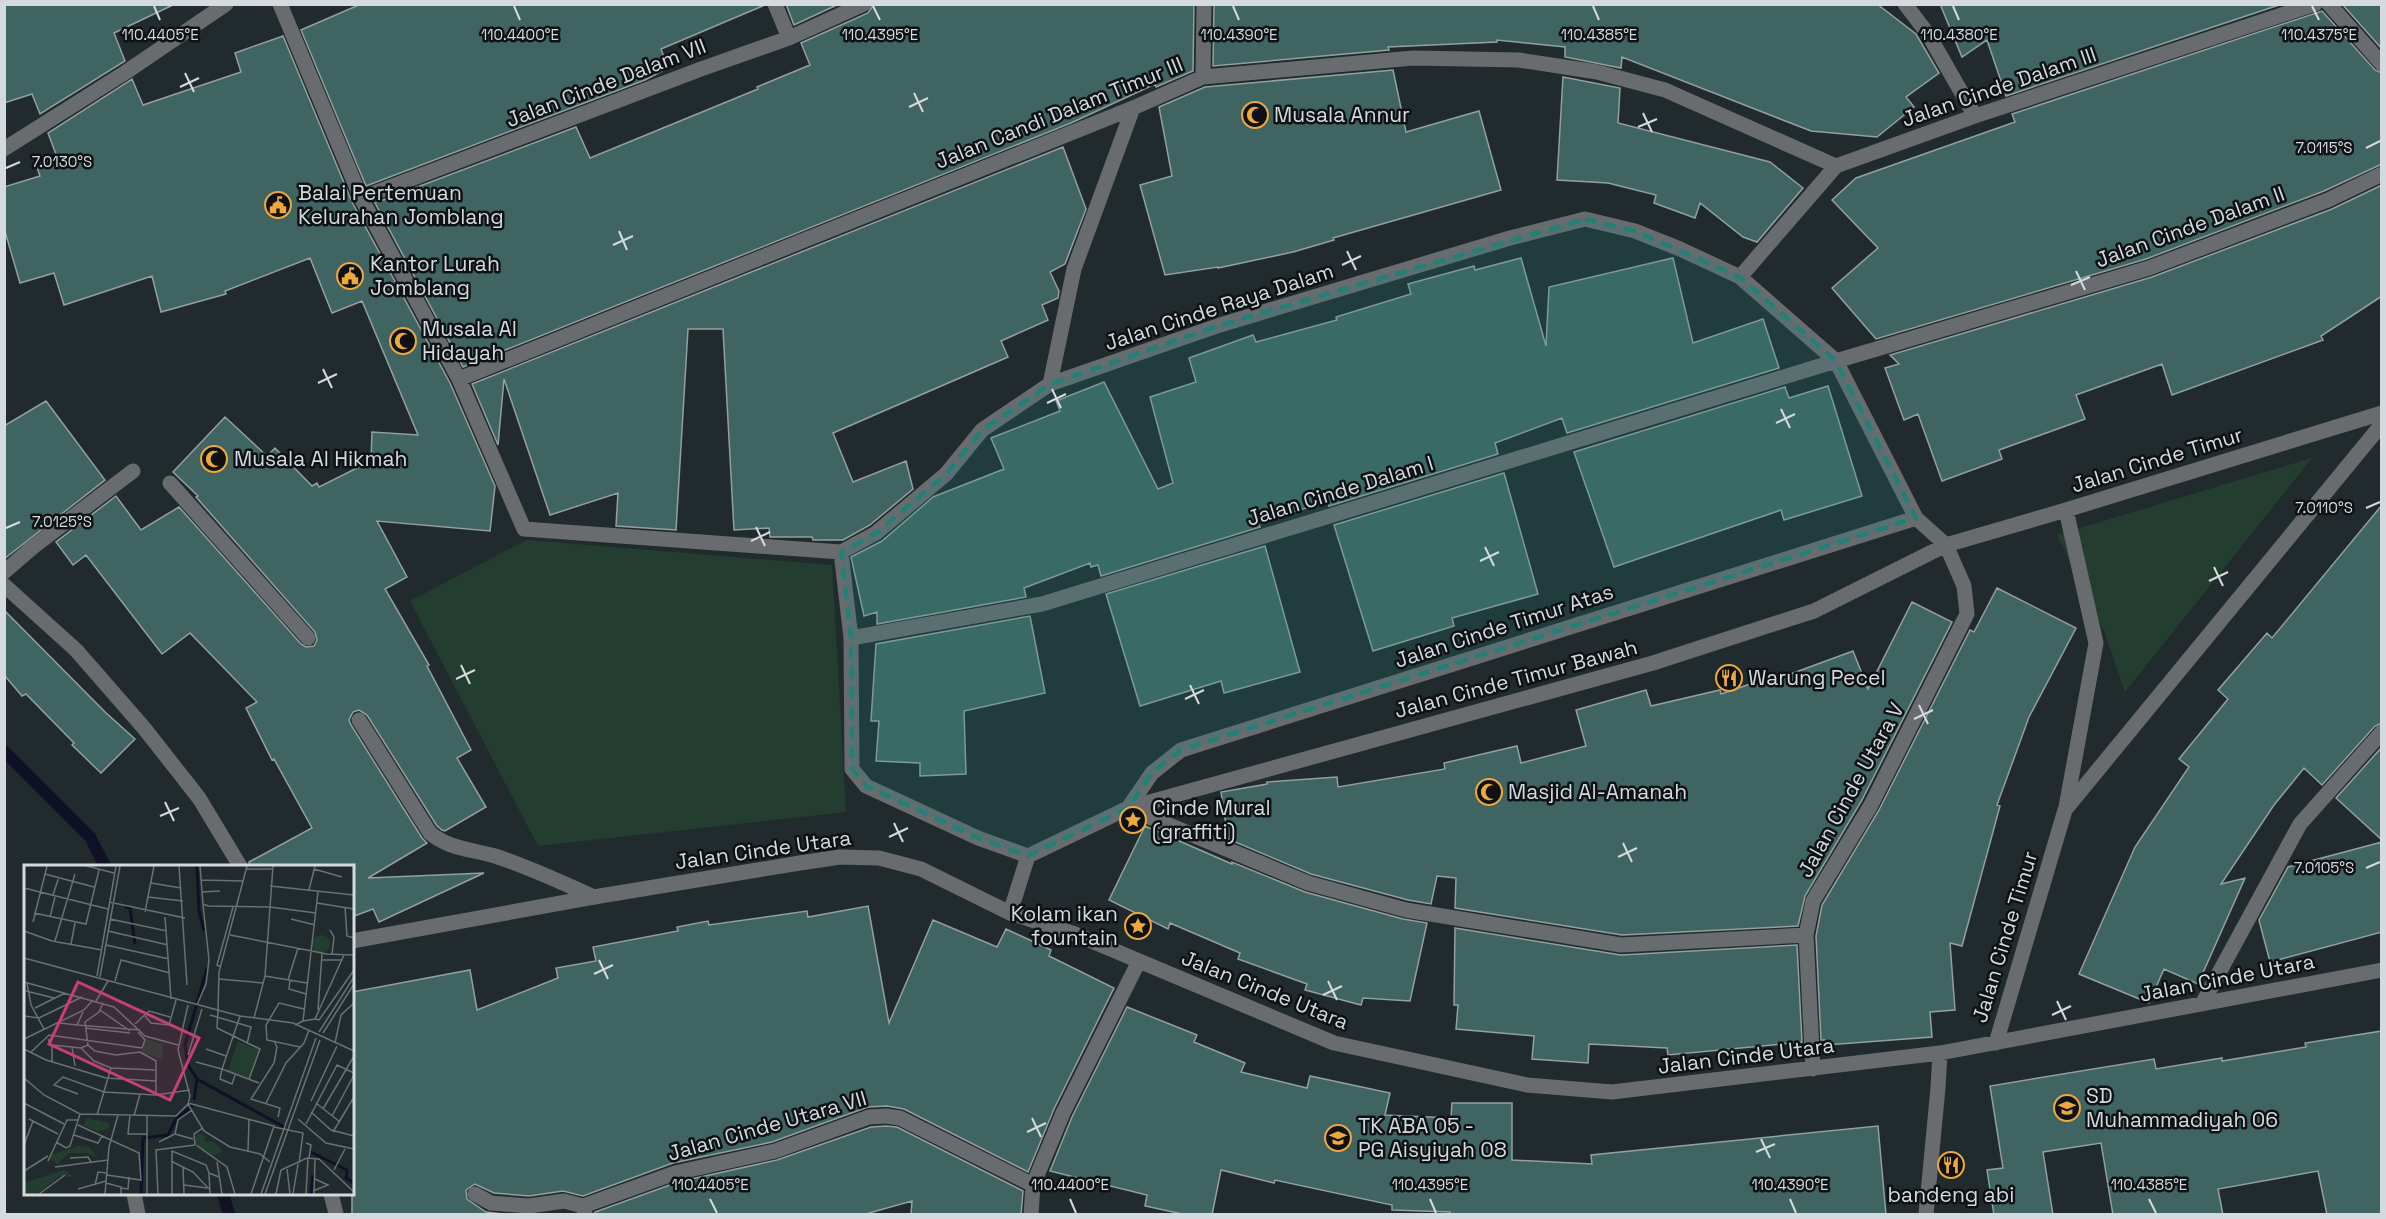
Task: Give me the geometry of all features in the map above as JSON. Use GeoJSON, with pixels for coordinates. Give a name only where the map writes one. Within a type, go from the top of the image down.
{"type":"FeatureCollection","features":[{"type":"Feature","properties":{"kind":"street"},"geometry":{"type":"LineString","coordinates":[[4,149],[126,72],[226,4]]}},
{"type":"Feature","properties":{"kind":"street"},"geometry":{"type":"LineString","coordinates":[[280,4],[361,198],[459,379],[524,529],[841,552],[851,638],[852,769],[866,786],[978,838],[1028,856],[1010,913]]}},
{"type":"Feature","properties":{"kind":"street"},"geometry":{"type":"LineString","coordinates":[[775,4],[789,38]]}},
{"type":"Feature","properties":{"kind":"street","name":"Jalan Cinde Dalam VII"},"geometry":{"type":"LineString","coordinates":[[361,198],[789,38],[864,4]]}},
{"type":"Feature","properties":{"kind":"street"},"geometry":{"type":"LineString","coordinates":[[1203,76],[1204,4]]}},
{"type":"Feature","properties":{"kind":"street"},"geometry":{"type":"LineString","coordinates":[[1905,4],[1928,34],[1975,116]]}},
{"type":"Feature","properties":{"kind":"street","name":"Jalan Cinde Dalam III"},"geometry":{"type":"LineString","coordinates":[[1740,277],[1836,166],[1975,116],[2315,4]]}},
{"type":"Feature","properties":{"kind":"street"},"geometry":{"type":"LineString","coordinates":[[2329,4],[2382,64]]}},
{"type":"Feature","properties":{"kind":"street","name":"Jalan Candi Dalam Timur III"},"geometry":{"type":"LineString","coordinates":[[459,379],[1132,108],[1203,76],[1413,58],[1519,60],[1597,72],[1665,90],[1836,166]]}},
{"type":"Feature","properties":{"kind":"street"},"geometry":{"type":"LineString","coordinates":[[1050,384],[1074,268],[1132,108]]}},
{"type":"Feature","properties":{"kind":"street","name":"Jalan Cinde Dalam II"},"geometry":{"type":"LineString","coordinates":[[1836,361],[2150,268],[2328,200],[2382,174]]}},
{"type":"Feature","properties":{"kind":"street","name":"Jalan Cinde Raya Dalam"},"geometry":{"type":"LineString","coordinates":[[841,552],[876,532],[946,474],[982,430],[1050,384],[1220,325],[1510,238],[1585,219],[1635,231],[1740,277],[1836,361],[1916,518],[1946,545]]}},
{"type":"Feature","properties":{"kind":"street","name":"Jalan Cinde Dalam I"},"geometry":{"type":"LineString","coordinates":[[851,638],[1042,604],[1836,361]]}},
{"type":"Feature","properties":{"kind":"street","name":"Jalan Cinde Timur"},"geometry":{"type":"LineString","coordinates":[[1996,1043],[2065,810],[2096,643],[2066,510],[2382,413]]}},
{"type":"Feature","properties":{"kind":"street","name":"Jalan Cinde Timur"},"geometry":{"type":"LineString","coordinates":[[2065,810],[2382,424]]}},
{"type":"Feature","properties":{"kind":"street"},"geometry":{"type":"LineString","coordinates":[[4,572],[33,547],[133,471]]}},
{"type":"Feature","properties":{"kind":"street"},"geometry":{"type":"LineString","coordinates":[[170,483],[308,638]]}},
{"type":"Feature","properties":{"kind":"street","name":"Jalan Cinde Timur Bawah"},"geometry":{"type":"LineString","coordinates":[[1028,856],[1128,808],[1653,663],[1814,611],[1946,545],[2066,510]]}},
{"type":"Feature","properties":{"kind":"street","name":"Jalan Cinde Timur Atas"},"geometry":{"type":"LineString","coordinates":[[1128,808],[1152,773],[1181,750],[1916,518]]}},
{"type":"Feature","properties":{"kind":"street","name":"Jalan Cinde Utara V"},"geometry":{"type":"LineString","coordinates":[[1813,1069],[1806,935],[1813,901],[1871,805],[1967,614],[1964,586],[1946,545]]}},
{"type":"Feature","properties":{"kind":"street"},"geometry":{"type":"LineString","coordinates":[[4,585],[76,650],[144,728],[199,798],[239,865]]}},
{"type":"Feature","properties":{"kind":"street"},"geometry":{"type":"LineString","coordinates":[[359,720],[430,833],[438,840],[450,846],[502,859],[550,876],[594,897]]}},
{"type":"Feature","properties":{"kind":"street"},"geometry":{"type":"LineString","coordinates":[[2202,1004],[2300,824],[2382,732]]}},
{"type":"Feature","properties":{"kind":"street"},"geometry":{"type":"LineString","coordinates":[[1128,808],[1308,883],[1406,910],[1621,945],[1806,935]]}},
{"type":"Feature","properties":{"kind":"street","name":"Jalan Cinde Utara"},"geometry":{"type":"LineString","coordinates":[[354,941],[594,897],[820,860],[850,857],[879,858],[921,869],[1010,913],[1075,934],[1334,1043],[1527,1084],[1612,1092],[1940,1053],[2382,970]]}},
{"type":"Feature","properties":{"kind":"street"},"geometry":{"type":"LineString","coordinates":[[1031,1215],[1033,1185],[1064,1113],[1139,961]]}},
{"type":"Feature","properties":{"kind":"street"},"geometry":{"type":"LineString","coordinates":[[1926,1215],[1940,1053]]}},
{"type":"Feature","properties":{"kind":"street","name":"Jalan Cinde Utara VII"},"geometry":{"type":"LineString","coordinates":[[584,1210],[675,1173],[775,1151],[869,1117],[886,1116],[900,1118],[1033,1185]]}},
{"type":"Feature","properties":{"kind":"street"},"geometry":{"type":"LineString","coordinates":[[475,1194],[490,1203],[529,1206],[564,1202],[584,1210]]}},
{"type":"Feature","properties":{"kind":"street"},"geometry":{"type":"LineString","coordinates":[[134,1195],[138,1215]]}},
{"type":"Feature","properties":{"kind":"street"},"geometry":{"type":"LineString","coordinates":[[331,1195],[336,1215]]}},
{"type":"Feature","properties":{"kind":"highlighted area"},"geometry":{"type":"Polygon","coordinates":[[[1585,219],[1635,231],[1740,277],[1836,361],[1916,518],[1181,750],[1152,773],[1128,808],[1028,856],[978,838],[866,786],[852,769],[851,638],[841,552],[876,533],[946,474],[982,430],[1050,384],[1220,325],[1585,219]]]}},
{"type":"Feature","properties":{"kind":"green space"},"geometry":{"type":"Polygon","coordinates":[[[2312,458],[2125,692],[2104,631],[2057,535],[2312,458]]]}},
{"type":"Feature","properties":{"kind":"green space"},"geometry":{"type":"Polygon","coordinates":[[[527,540],[832,565],[846,812],[538,846],[410,601],[527,540]]]}},
{"type":"Feature","properties":{"kind":"building"},"geometry":{"type":"Polygon","coordinates":[[[4,4],[175,4],[114,33],[125,61],[40,114],[32,94],[4,103],[4,4]]]}},
{"type":"Feature","properties":{"kind":"building"},"geometry":{"type":"Polygon","coordinates":[[[361,4],[765,5],[661,49],[668,68],[645,80],[366,186],[301,30],[361,4]]]}},
{"type":"Feature","properties":{"kind":"building"},"geometry":{"type":"Polygon","coordinates":[[[786,4],[839,4],[794,25],[786,4]]]}},
{"type":"Feature","properties":{"kind":"building"},"geometry":{"type":"Polygon","coordinates":[[[874,4],[1194,4],[1193,71],[1156,87],[1155,84],[1071,123],[463,367],[375,203],[576,127],[590,158],[758,89],[757,87],[810,65],[801,43],[868,13],[874,4]]]}},
{"type":"Feature","properties":{"kind":"building"},"geometry":{"type":"Polygon","coordinates":[[[1214,4],[1877,4],[1916,34],[1939,73],[1906,97],[1914,107],[1877,137],[1811,131],[1622,57],[1621,68],[1565,57],[1565,47],[1497,40],[1497,42],[1388,47],[1389,50],[1213,66],[1214,4]]]}},
{"type":"Feature","properties":{"kind":"building"},"geometry":{"type":"Polygon","coordinates":[[[1940,4],[2282,4],[2006,96],[1987,40],[1962,57],[1940,4]]]}},
{"type":"Feature","properties":{"kind":"building"},"geometry":{"type":"Polygon","coordinates":[[[2342,4],[2382,4],[2382,49],[2342,4]]]}},
{"type":"Feature","properties":{"kind":"building"},"geometry":{"type":"Polygon","coordinates":[[[2322,11],[2375,70],[2382,73],[2382,164],[2324,191],[2146,259],[1876,339],[1832,288],[1878,248],[1832,200],[1856,178],[2015,122],[2012,114],[2322,11]]]}},
{"type":"Feature","properties":{"kind":"building"},"geometry":{"type":"Polygon","coordinates":[[[283,36],[352,202],[450,383],[495,486],[490,531],[377,521],[407,577],[385,589],[429,665],[427,666],[471,750],[457,758],[486,807],[445,831],[442,830],[437,826],[367,715],[359,710],[353,712],[349,720],[351,725],[427,843],[368,878],[484,873],[379,922],[373,909],[354,916],[354,865],[250,865],[249,862],[312,828],[274,759],[272,760],[246,708],[257,702],[190,633],[162,654],[86,555],[73,565],[56,542],[116,496],[141,530],[179,507],[301,644],[306,647],[314,646],[317,640],[315,632],[196,497],[198,496],[173,472],[225,417],[267,456],[275,448],[312,486],[317,483],[319,487],[371,461],[372,432],[418,435],[362,301],[332,313],[310,258],[225,291],[226,294],[161,312],[152,276],[64,305],[54,273],[20,283],[4,228],[4,187],[40,176],[36,165],[57,157],[48,133],[132,79],[143,105],[241,72],[235,53],[283,36]]]}},
{"type":"Feature","properties":{"kind":"building"},"geometry":{"type":"Polygon","coordinates":[[[1393,70],[1406,132],[1479,111],[1501,190],[1333,238],[1334,240],[1293,252],[1218,268],[1165,275],[1140,185],[1172,176],[1159,107],[1205,87],[1393,70]]]}},
{"type":"Feature","properties":{"kind":"building"},"geometry":{"type":"Polygon","coordinates":[[[1563,77],[1620,88],[1618,123],[1770,162],[1803,188],[1757,242],[1743,237],[1700,203],[1695,218],[1654,203],[1656,195],[1608,183],[1557,180],[1563,77]]]}},
{"type":"Feature","properties":{"kind":"building"},"geometry":{"type":"Polygon","coordinates":[[[1063,147],[1086,209],[1065,264],[1050,272],[1059,291],[1058,298],[1042,305],[1048,320],[1001,341],[1008,357],[833,433],[853,482],[906,461],[913,489],[870,525],[843,540],[770,537],[769,528],[734,530],[723,329],[688,329],[676,530],[616,526],[618,493],[550,515],[504,379],[498,445],[472,384],[1063,147]]]}},
{"type":"Feature","properties":{"kind":"building"},"geometry":{"type":"Polygon","coordinates":[[[2382,185],[2382,296],[2321,336],[2323,340],[2172,395],[2162,364],[2076,395],[2085,419],[1999,450],[2002,459],[1942,481],[1918,414],[1904,420],[1885,368],[1899,364],[1890,355],[2152,277],[2332,209],[2382,185]]]}},
{"type":"Feature","properties":{"kind":"building"},"geometry":{"type":"Polygon","coordinates":[[[1521,258],[1546,346],[1549,287],[1673,258],[1693,343],[1763,319],[1779,368],[1567,433],[1562,418],[1495,443],[1498,454],[1329,506],[1327,502],[1258,522],[1260,527],[1101,576],[1098,565],[1091,567],[1090,563],[1024,588],[1026,597],[877,624],[877,612],[864,616],[851,557],[882,541],[933,497],[1004,469],[991,438],[1060,411],[1056,401],[1104,382],[1158,489],[1173,483],[1150,397],[1196,382],[1189,358],[1253,335],[1256,342],[1337,320],[1336,317],[1411,294],[1408,284],[1474,266],[1475,270],[1521,258]]]}},
{"type":"Feature","properties":{"kind":"building"},"geometry":{"type":"Polygon","coordinates":[[[1828,386],[1862,496],[1784,520],[1781,510],[1614,567],[1574,452],[1785,387],[1789,398],[1828,386]]]}},
{"type":"Feature","properties":{"kind":"building"},"geometry":{"type":"Polygon","coordinates":[[[46,401],[105,480],[4,559],[4,426],[46,401]]]}},
{"type":"Feature","properties":{"kind":"building"},"geometry":{"type":"Polygon","coordinates":[[[1504,473],[1538,594],[1452,618],[1454,626],[1373,651],[1334,525],[1504,473]]]}},
{"type":"Feature","properties":{"kind":"building"},"geometry":{"type":"Polygon","coordinates":[[[2382,505],[2382,723],[2375,726],[2322,785],[2304,768],[2274,805],[2221,884],[2245,878],[2198,984],[2164,969],[2149,1003],[2079,974],[2135,847],[2189,767],[2179,759],[2228,699],[2218,690],[2267,633],[2272,638],[2382,505]]]}},
{"type":"Feature","properties":{"kind":"building"},"geometry":{"type":"Polygon","coordinates":[[[1265,546],[1300,672],[1224,693],[1221,681],[1140,706],[1106,594],[1265,546]]]}},
{"type":"Feature","properties":{"kind":"building"},"geometry":{"type":"Polygon","coordinates":[[[1997,588],[2076,628],[2029,717],[1997,805],[2000,806],[1962,946],[1950,943],[1955,1010],[1930,1012],[1932,1037],[1826,1045],[1825,1040],[1821,1040],[1816,936],[1822,905],[1879,810],[1970,630],[1974,632],[1997,588]]]}},
{"type":"Feature","properties":{"kind":"building"},"geometry":{"type":"Polygon","coordinates":[[[1912,602],[1952,622],[1862,800],[1805,896],[1798,926],[1622,935],[1455,908],[1456,878],[1437,876],[1431,904],[1408,900],[1311,874],[1228,839],[1221,792],[1267,784],[1267,782],[1337,777],[1338,787],[1445,769],[1444,763],[1517,746],[1521,763],[1586,746],[1576,710],[1646,690],[1651,706],[1720,690],[1721,694],[1756,682],[1758,686],[1853,651],[1868,689],[1912,602]]]}},
{"type":"Feature","properties":{"kind":"building"},"geometry":{"type":"Polygon","coordinates":[[[4,610],[105,712],[135,739],[101,773],[26,694],[22,696],[5,676],[4,610]]]}},
{"type":"Feature","properties":{"kind":"building"},"geometry":{"type":"Polygon","coordinates":[[[1030,616],[1045,693],[964,711],[966,774],[920,776],[920,763],[876,761],[879,721],[871,721],[876,644],[1030,616]]]}},
{"type":"Feature","properties":{"kind":"building"},"geometry":{"type":"Polygon","coordinates":[[[2382,747],[2382,840],[2336,798],[2382,747]]]}},
{"type":"Feature","properties":{"kind":"building"},"geometry":{"type":"Polygon","coordinates":[[[1145,826],[1232,864],[1232,862],[1305,892],[1403,919],[1427,923],[1410,1001],[1363,998],[1361,1005],[1305,990],[1307,984],[1238,959],[1240,953],[1170,923],[1168,929],[1109,900],[1145,826]]]}},
{"type":"Feature","properties":{"kind":"building"},"geometry":{"type":"Polygon","coordinates":[[[2382,842],[2382,932],[2270,962],[2259,920],[2288,867],[2382,842]]]}},
{"type":"Feature","properties":{"kind":"building"},"geometry":{"type":"Polygon","coordinates":[[[868,906],[889,1023],[933,920],[997,947],[1006,929],[1051,950],[1049,956],[1114,988],[1054,1109],[1028,1172],[904,1109],[887,1106],[868,1107],[772,1142],[673,1163],[583,1196],[563,1191],[529,1196],[494,1193],[475,1184],[466,1190],[467,1199],[486,1212],[513,1215],[352,1215],[352,1195],[354,1195],[354,992],[470,970],[477,1010],[558,978],[556,968],[596,961],[593,947],[678,931],[677,927],[708,921],[709,925],[807,911],[808,917],[868,906]]]}},
{"type":"Feature","properties":{"kind":"building"},"geometry":{"type":"Polygon","coordinates":[[[1455,928],[1621,955],[1797,945],[1802,1042],[1668,1055],[1667,1048],[1589,1044],[1588,1063],[1532,1059],[1534,1036],[1456,1029],[1458,1005],[1454,1005],[1455,928]]]}},
{"type":"Feature","properties":{"kind":"building"},"geometry":{"type":"Polygon","coordinates":[[[1127,1007],[1197,1035],[1194,1042],[1245,1063],[1241,1072],[1307,1088],[1310,1076],[1390,1093],[1385,1115],[1451,1118],[1452,1103],[1512,1103],[1512,1160],[1592,1164],[1591,1155],[1878,1126],[1886,1215],[1450,1215],[1450,1212],[1392,1210],[1392,1205],[1275,1180],[1274,1183],[1221,1170],[1212,1215],[1187,1215],[1145,1206],[1147,1195],[1050,1171],[1072,1117],[1127,1007]]]}},
{"type":"Feature","properties":{"kind":"building"},"geometry":{"type":"Polygon","coordinates":[[[2382,1031],[2382,1215],[2327,1215],[2318,1171],[2218,1189],[2223,1215],[2113,1215],[2101,1143],[2043,1152],[2053,1215],[1994,1215],[1987,1170],[2003,1168],[1990,1086],[2154,1059],[2156,1069],[2222,1058],[2222,1061],[2306,1047],[2305,1043],[2382,1031]]]}},
{"type":"Feature","properties":{"kind":"building"},"geometry":{"type":"Polygon","coordinates":[[[871,1127],[897,1127],[1023,1191],[1021,1215],[911,1215],[912,1201],[862,1215],[594,1215],[595,1212],[678,1182],[777,1160],[871,1127]]]}},
{"type":"Feature","properties":{"kind":"waterway"},"geometry":{"type":"LineString","coordinates":[[4,751],[90,837],[104,865]]}},
{"type":"Feature","properties":{"kind":"waterway"},"geometry":{"type":"LineString","coordinates":[[223,1195],[229,1214]]}},
{"type":"Feature","properties":{"kind":"place","name":"Musala Annur"},"geometry":{"type":"Point","coordinates":[1255,115]}},
{"type":"Feature","properties":{"kind":"place","name":"Balai Pertemuan Kelurahan Jomblang"},"geometry":{"type":"Point","coordinates":[278,205]}},
{"type":"Feature","properties":{"kind":"place","name":"Kantor Lurah Jomblang"},"geometry":{"type":"Point","coordinates":[350,276]}},
{"type":"Feature","properties":{"kind":"place","name":"Musala Al Hidayah"},"geometry":{"type":"Point","coordinates":[403,341]}},
{"type":"Feature","properties":{"kind":"place","name":"Musala Al Hikmah"},"geometry":{"type":"Point","coordinates":[214,459]}},
{"type":"Feature","properties":{"kind":"place","name":"Warung Pecel"},"geometry":{"type":"Point","coordinates":[1729,678]}},
{"type":"Feature","properties":{"kind":"place","name":"Masjid Al-Amanah"},"geometry":{"type":"Point","coordinates":[1489,792]}},
{"type":"Feature","properties":{"kind":"place","name":"Cinde Mural (graffiti)"},"geometry":{"type":"Point","coordinates":[1133,820]}},
{"type":"Feature","properties":{"kind":"place","name":"Kolam ikan fountain"},"geometry":{"type":"Point","coordinates":[1138,926]}},
{"type":"Feature","properties":{"kind":"place","name":"SD Muhammadiyah 06"},"geometry":{"type":"Point","coordinates":[2067,1108]}},
{"type":"Feature","properties":{"kind":"place","name":"TK ABA 05 - PG Aisyiyah 08"},"geometry":{"type":"Point","coordinates":[1338,1138]}},
{"type":"Feature","properties":{"kind":"place","name":"bandeng abi"},"geometry":{"type":"Point","coordinates":[1951,1165]}}]}
